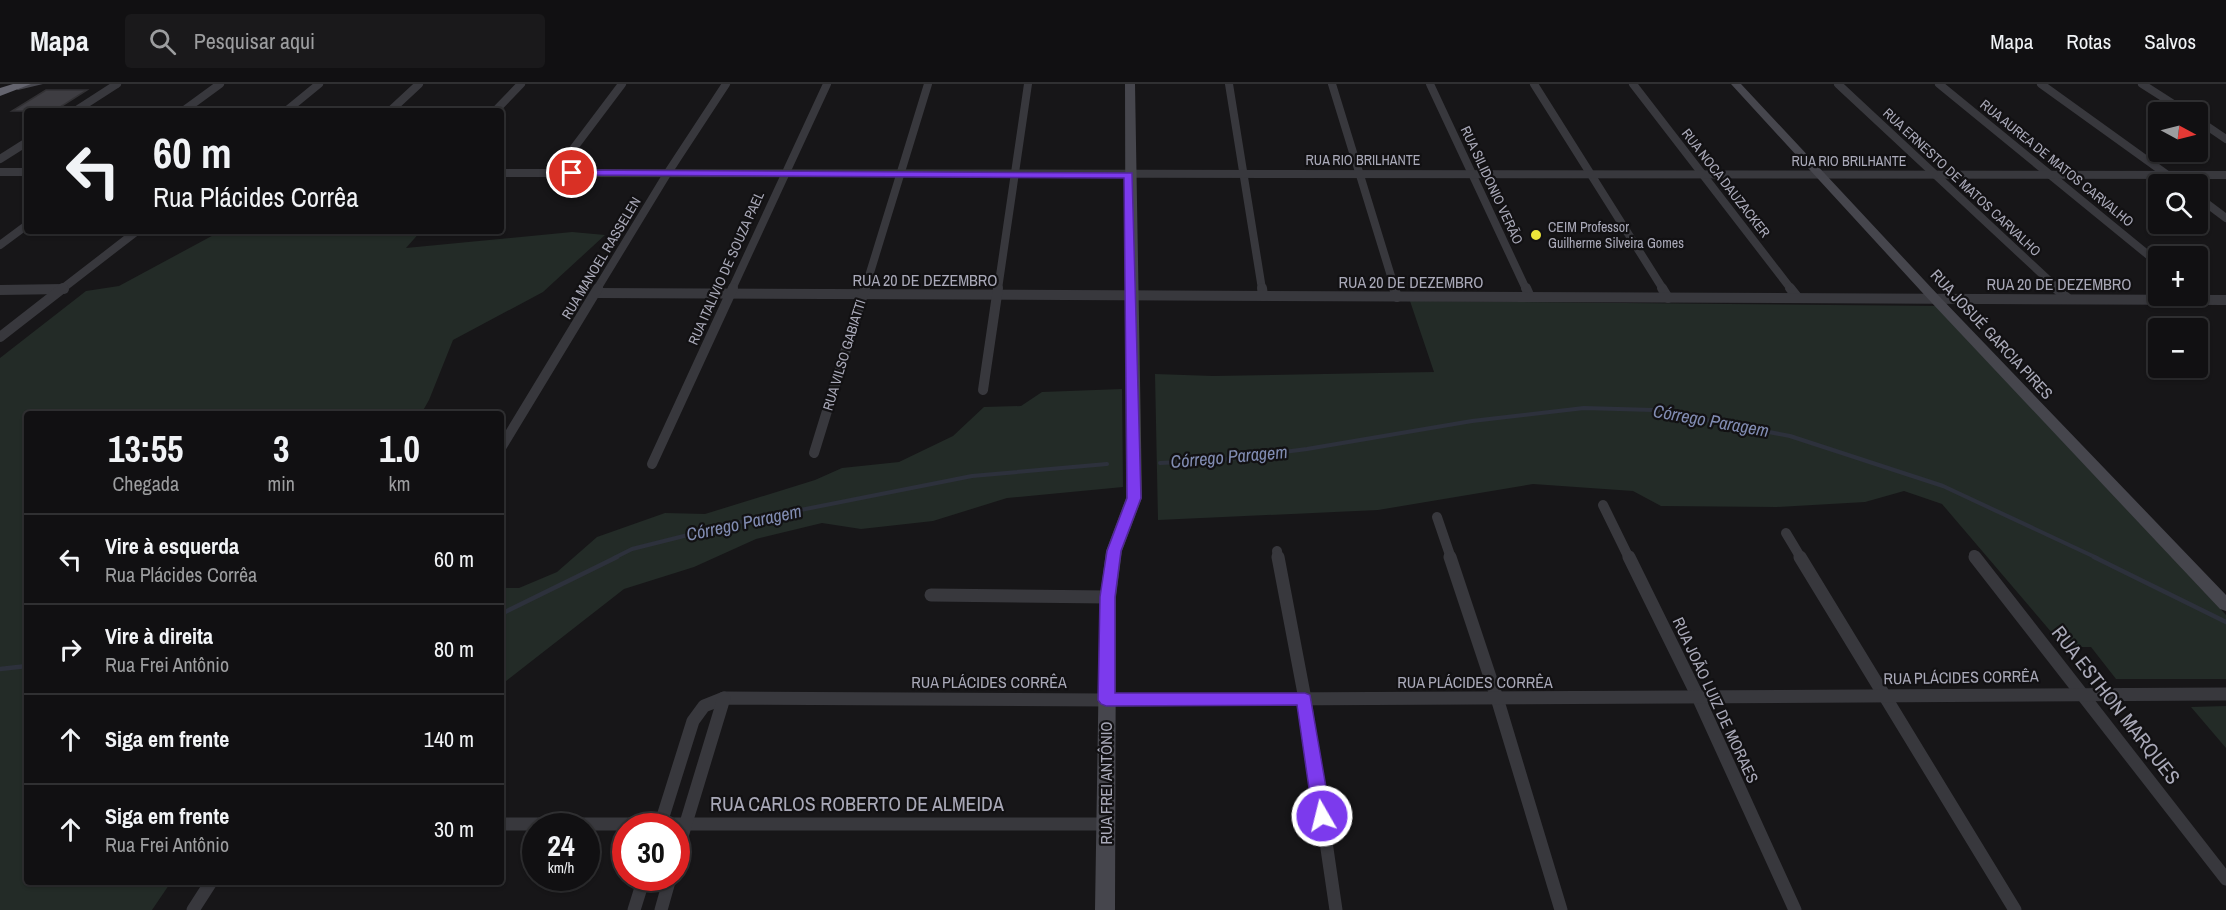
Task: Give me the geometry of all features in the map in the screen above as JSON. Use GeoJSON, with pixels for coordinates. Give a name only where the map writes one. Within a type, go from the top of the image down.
{"type":"FeatureCollection","features":[{"type":"Feature","properties":{"kind":"street"},"geometry":{"type":"LineString","coordinates":[[11,88],[38,84]]}},
{"type":"Feature","properties":{"kind":"street"},"geometry":{"type":"LineString","coordinates":[[80,108],[117,84]]}},
{"type":"Feature","properties":{"kind":"street"},"geometry":{"type":"LineString","coordinates":[[187,108],[220,84]]}},
{"type":"Feature","properties":{"kind":"street"},"geometry":{"type":"LineString","coordinates":[[290,108],[319,84]]}},
{"type":"Feature","properties":{"kind":"street"},"geometry":{"type":"LineString","coordinates":[[393,108],[419,84]]}},
{"type":"Feature","properties":{"kind":"street"},"geometry":{"type":"LineString","coordinates":[[498,108],[521,84]]}},
{"type":"Feature","properties":{"kind":"street"},"geometry":{"type":"LineString","coordinates":[[555,173],[622,84]]}},
{"type":"Feature","properties":{"kind":"street","name":"RUA MANOEL RASSELEN"},"geometry":{"type":"LineString","coordinates":[[504,443],[667,174],[726,84]]}},
{"type":"Feature","properties":{"kind":"street","name":"RUA ITALIVIO DE SOUZA PAEL"},"geometry":{"type":"LineString","coordinates":[[652,464],[827,84]]}},
{"type":"Feature","properties":{"kind":"street","name":"RUA VILSO GABIATTI"},"geometry":{"type":"LineString","coordinates":[[814,453],[928,84]]}},
{"type":"Feature","properties":{"kind":"street"},"geometry":{"type":"LineString","coordinates":[[983,390],[999,295],[1012,174],[1028,84]]}},
{"type":"Feature","properties":{"kind":"street","name":"RUA FREI ANTÔNIO"},"geometry":{"type":"LineString","coordinates":[[1105,910],[1107,597],[1114,551],[1134,498],[1129,175],[1130,84]]}},
{"type":"Feature","properties":{"kind":"street"},"geometry":{"type":"LineString","coordinates":[[1229,84],[1263,296]]}},
{"type":"Feature","properties":{"kind":"street"},"geometry":{"type":"LineString","coordinates":[[1332,84],[1398,297]]}},
{"type":"Feature","properties":{"kind":"street","name":"RUA SILIDONIO VERÃO"},"geometry":{"type":"LineString","coordinates":[[1430,84],[1530,297]]}},
{"type":"Feature","properties":{"kind":"street"},"geometry":{"type":"LineString","coordinates":[[1533,84],[1668,298]]}},
{"type":"Feature","properties":{"kind":"street","name":"RUA NOCA DAUZACKER"},"geometry":{"type":"LineString","coordinates":[[1633,84],[1798,298]]}},
{"type":"Feature","properties":{"kind":"street","name":"RUA JOSUÉ GARCIA PIRES"},"geometry":{"type":"LineString","coordinates":[[1736,84],[2226,605]]}},
{"type":"Feature","properties":{"kind":"street","name":"RUA ERNESTO DE MATOS CARVALHO"},"geometry":{"type":"LineString","coordinates":[[1838,84],[2068,299]]}},
{"type":"Feature","properties":{"kind":"street","name":"RUA AUREA DE MATOS CARVALHO"},"geometry":{"type":"LineString","coordinates":[[1939,84],[2148,255]]}},
{"type":"Feature","properties":{"kind":"street"},"geometry":{"type":"LineString","coordinates":[[2041,84],[2166,174]]}},
{"type":"Feature","properties":{"kind":"street"},"geometry":{"type":"LineString","coordinates":[[2142,84],[2170,102]]}},
{"type":"Feature","properties":{"kind":"street"},"geometry":{"type":"LineString","coordinates":[[2208,126],[2226,138]]}},
{"type":"Feature","properties":{"kind":"street"},"geometry":{"type":"LineString","coordinates":[[0,159],[24,144]]}},
{"type":"Feature","properties":{"kind":"street"},"geometry":{"type":"LineString","coordinates":[[0,172],[24,172]]}},
{"type":"Feature","properties":{"kind":"street","name":"RUA RIO BRILHANTE"},"geometry":{"type":"LineString","coordinates":[[504,173],[2148,174]]}},
{"type":"Feature","properties":{"kind":"street","name":"RUA RIO BRILHANTE"},"geometry":{"type":"LineString","coordinates":[[2208,175],[2226,175]]}},
{"type":"Feature","properties":{"kind":"street"},"geometry":{"type":"LineString","coordinates":[[2208,204],[2226,218]]}},
{"type":"Feature","properties":{"kind":"street"},"geometry":{"type":"LineString","coordinates":[[0,245],[24,227]]}},
{"type":"Feature","properties":{"kind":"street"},"geometry":{"type":"LineString","coordinates":[[0,337],[133,234]]}},
{"type":"Feature","properties":{"kind":"street"},"geometry":{"type":"LineString","coordinates":[[0,290],[65,289]]}},
{"type":"Feature","properties":{"kind":"street","name":"RUA 20 DE DEZEMBRO"},"geometry":{"type":"LineString","coordinates":[[596,293],[2148,298]]}},
{"type":"Feature","properties":{"kind":"street","name":"RUA 20 DE DEZEMBRO"},"geometry":{"type":"LineString","coordinates":[[2208,298],[2226,300]]}},
{"type":"Feature","properties":{"kind":"street","name":"RUA JOÃO LUIZ DE MORAES"},"geometry":{"type":"LineString","coordinates":[[1603,505],[1698,697],[1795,910]]}},
{"type":"Feature","properties":{"kind":"street"},"geometry":{"type":"LineString","coordinates":[[1437,517],[1497,698],[1562,910]]}},
{"type":"Feature","properties":{"kind":"street"},"geometry":{"type":"LineString","coordinates":[[1786,533],[2015,910]]}},
{"type":"Feature","properties":{"kind":"street"},"geometry":{"type":"LineString","coordinates":[[1276,551],[1305,699],[1336,910]]}},
{"type":"Feature","properties":{"kind":"street","name":"RUA ESTHON MARQUES"},"geometry":{"type":"LineString","coordinates":[[1974,555],[2226,879]]}},
{"type":"Feature","properties":{"kind":"street"},"geometry":{"type":"LineString","coordinates":[[931,595],[1107,597]]}},
{"type":"Feature","properties":{"kind":"street","name":"RUA PLÁCIDES CORRÊA"},"geometry":{"type":"LineString","coordinates":[[723,698],[1106,700],[1884,694],[2226,694]]}},
{"type":"Feature","properties":{"kind":"street"},"geometry":{"type":"LineString","coordinates":[[689,813],[723,698]]}},
{"type":"Feature","properties":{"kind":"street"},"geometry":{"type":"LineString","coordinates":[[665,813],[693,721],[704,706],[723,698]]}},
{"type":"Feature","properties":{"kind":"street","name":"RUA CARLOS ROBERTO DE ALMEIDA"},"geometry":{"type":"LineString","coordinates":[[504,824],[612,825]]}},
{"type":"Feature","properties":{"kind":"street","name":"RUA CARLOS ROBERTO DE ALMEIDA"},"geometry":{"type":"LineString","coordinates":[[690,824],[1105,824]]}},
{"type":"Feature","properties":{"kind":"street"},"geometry":{"type":"LineString","coordinates":[[194,910],[209,885]]}},
{"type":"Feature","properties":{"kind":"street"},"geometry":{"type":"LineString","coordinates":[[634,910],[640,891]]}},
{"type":"Feature","properties":{"kind":"street"},"geometry":{"type":"LineString","coordinates":[[661,910],[666,891]]}},
{"type":"Feature","properties":{"kind":"shaded area"},"geometry":{"type":"Polygon","coordinates":[[[572,232],[605,235],[543,292],[453,340],[423,411],[24,411],[24,885],[169,885],[152,910],[0,910],[0,358],[86,291],[119,286],[215,234],[418,234],[406,248],[572,232]]]}},
{"type":"Feature","properties":{"kind":"shaded area"},"geometry":{"type":"Polygon","coordinates":[[[1410,301],[1936,306],[2226,615],[2226,679],[2116,679],[2091,647],[2064,647],[1942,504],[1904,491],[1865,502],[1777,507],[1661,506],[1633,491],[1533,484],[1378,510],[1158,520],[1155,374],[1213,376],[1434,372],[1410,301]]]}},
{"type":"Feature","properties":{"kind":"shaded area"},"geometry":{"type":"Polygon","coordinates":[[[1122,389],[1123,487],[1007,498],[933,521],[861,529],[822,523],[756,539],[694,567],[624,589],[504,683],[504,588],[519,588],[557,572],[597,537],[665,513],[705,514],[815,480],[842,468],[899,462],[953,436],[984,407],[1021,406],[1042,392],[1122,389]]]}},
{"type":"Feature","properties":{"kind":"shaded area"},"geometry":{"type":"Polygon","coordinates":[[[2226,706],[2226,748],[2191,707],[2226,706]]]}},
{"type":"Feature","properties":{"kind":"building"},"geometry":{"type":"Polygon","coordinates":[[[46,90],[87,90],[59,108],[24,108],[24,111],[12,111],[46,90]]]}},
{"type":"Feature","properties":{"kind":"waterway","name":"Córrego Paragem"},"geometry":{"type":"LineString","coordinates":[[1160,463],[1221,460],[1307,449],[1472,421],[1584,408],[1653,410],[1790,436],[1943,486],[2097,558]]}},
{"type":"Feature","properties":{"kind":"waterway","name":"Córrego Paragem"},"geometry":{"type":"LineString","coordinates":[[614,558],[632,549],[740,522],[972,476],[1107,464]]}},
{"type":"Feature","properties":{"kind":"waterway","name":"Córrego Paragem"},"geometry":{"type":"LineString","coordinates":[[504,613],[617,557]]}},
{"type":"Feature","properties":{"kind":"waterway","name":"Córrego Paragem"},"geometry":{"type":"LineString","coordinates":[[2094,557],[2226,622]]}},
{"type":"Feature","properties":{"kind":"waterway","name":"Córrego Paragem"},"geometry":{"type":"LineString","coordinates":[[0,669],[24,666]]}},
{"type":"Feature","properties":{"kind":"place","name":"CEIM Professor Guilherme Silveira Gomes"},"geometry":{"type":"Point","coordinates":[1536,235]}},
{"type":"Feature","properties":{"kind":"route"},"geometry":{"type":"LineString","coordinates":[[572,173],[1129,175],[1134,498],[1114,551],[1107,597],[1106,700],[1305,699],[1322,816]]}}]}
